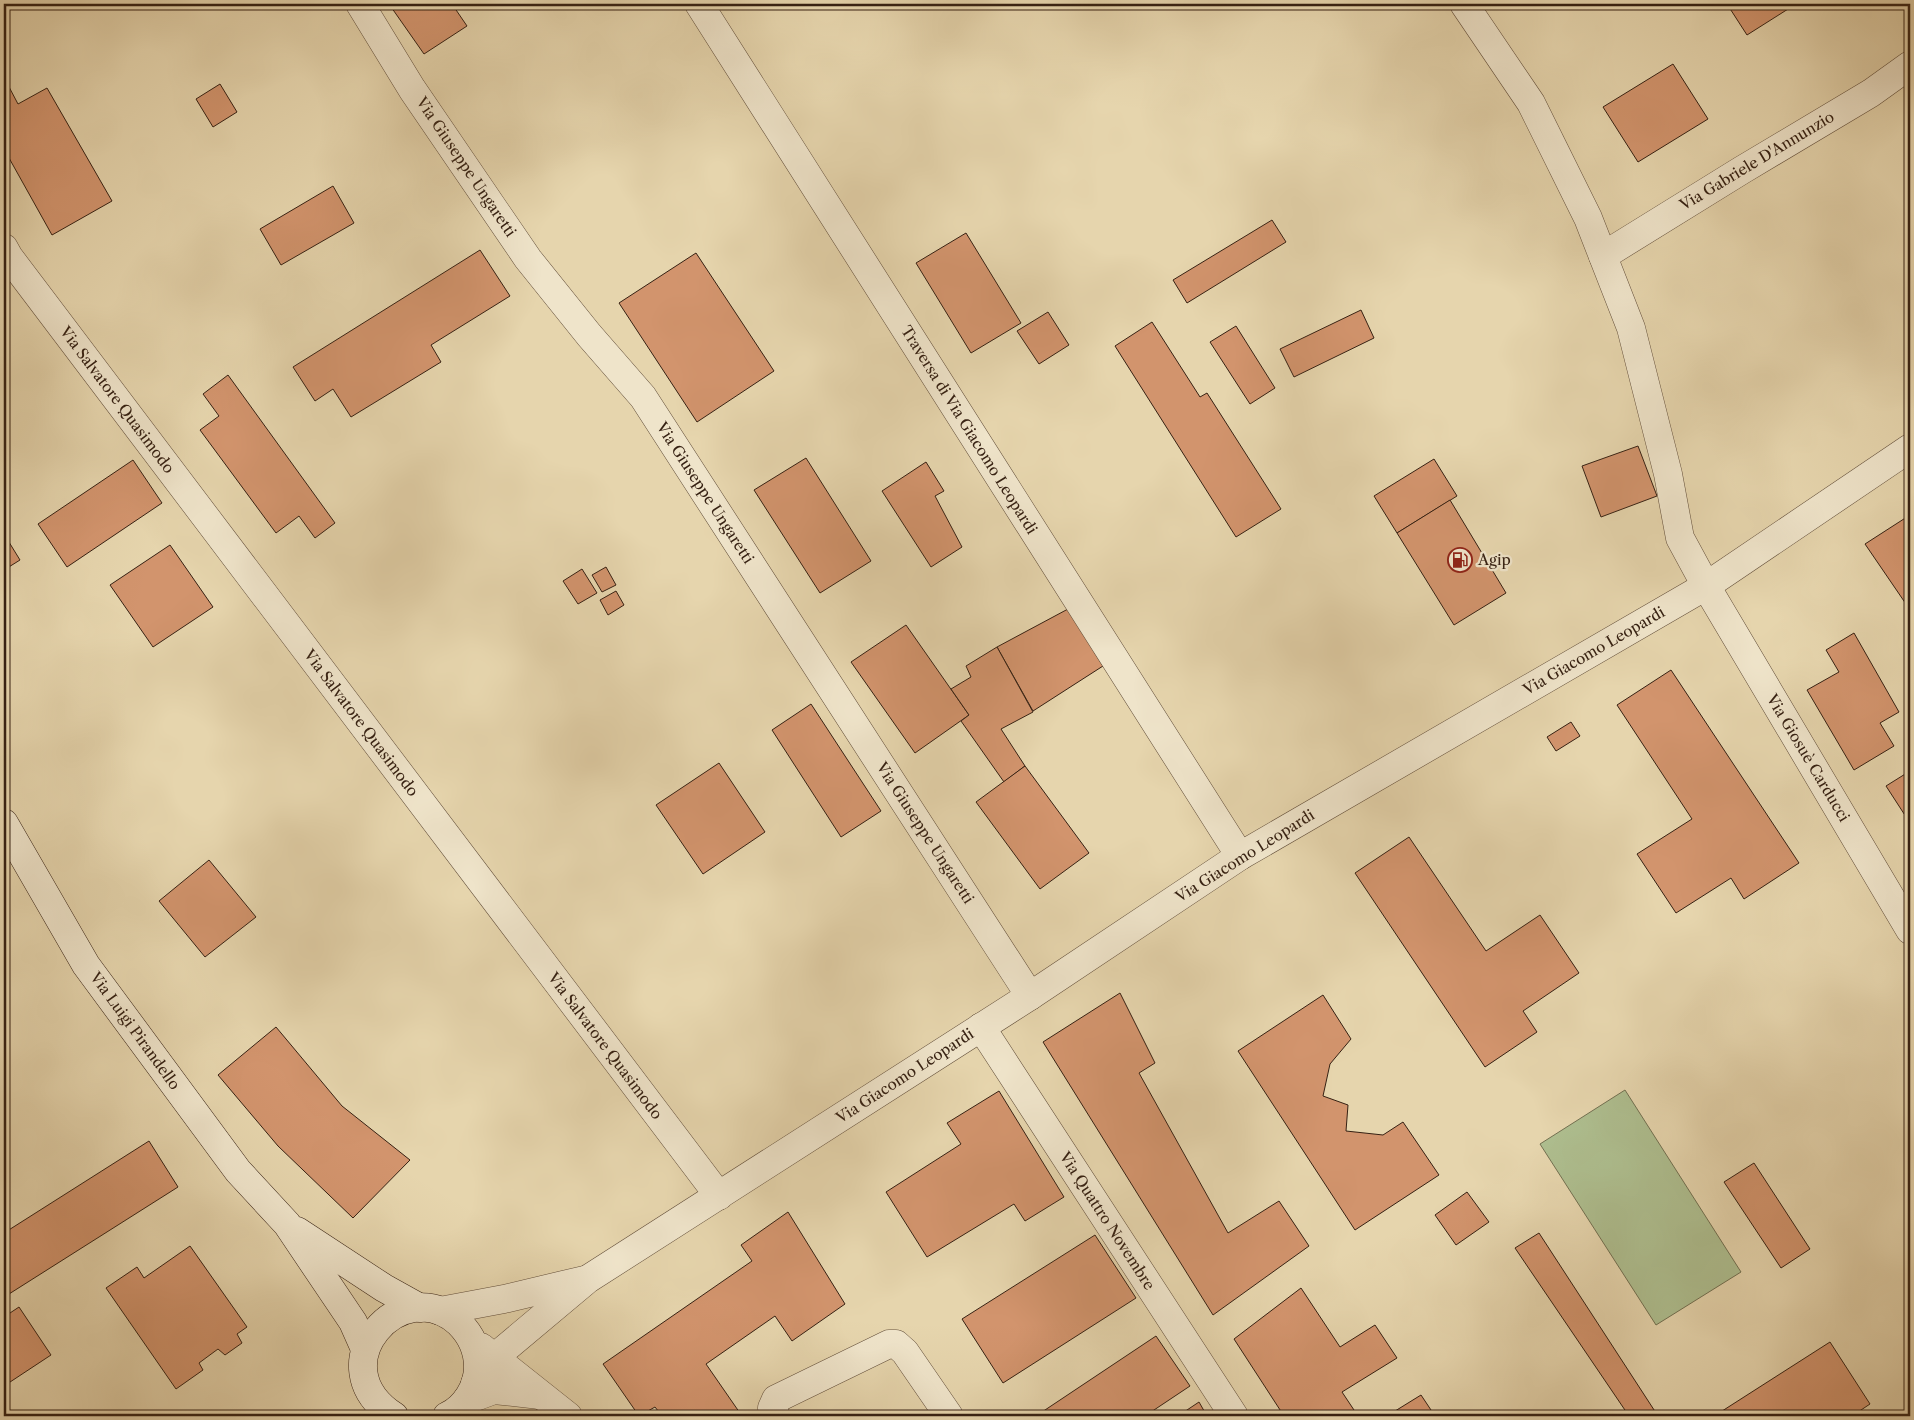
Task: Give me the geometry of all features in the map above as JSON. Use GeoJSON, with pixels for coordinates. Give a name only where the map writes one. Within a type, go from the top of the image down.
{"type":"FeatureCollection","features":[{"type":"Feature","properties":{"kind":"street","name":"Via Giuseppe Ungaretti"},"geometry":{"type":"LineString","coordinates":[[360,4],[412,89],[528,259],[589,335],[643,397],[1030,996]]}},
{"type":"Feature","properties":{"kind":"street","name":"Traversa di Via Giacomo Leopardi"},"geometry":{"type":"LineString","coordinates":[[699,4],[1240,856]]}},
{"type":"Feature","properties":{"kind":"street"},"geometry":{"type":"LineString","coordinates":[[1464,4],[1531,103],[1588,218],[1631,328],[1668,474],[1680,538],[1706,586]]}},
{"type":"Feature","properties":{"kind":"street","name":"Via Gabriele D'Annunzio"},"geometry":{"type":"LineString","coordinates":[[1603,256],[1871,93],[1910,65]]}},
{"type":"Feature","properties":{"kind":"street","name":"Via Salvatore Quasimodo"},"geometry":{"type":"LineString","coordinates":[[4,248],[26,280],[719,1196]]}},
{"type":"Feature","properties":{"kind":"street","name":"Via Giacomo Leopardi"},"geometry":{"type":"LineString","coordinates":[[484,1350],[588,1279],[1030,996],[1240,856],[1706,586],[1910,448]]}},
{"type":"Feature","properties":{"kind":"street","name":"Via Giosuè Carducci"},"geometry":{"type":"LineString","coordinates":[[1706,586],[1910,930]]}},
{"type":"Feature","properties":{"kind":"street","name":"Via Luigi Pirandello"},"geometry":{"type":"LineString","coordinates":[[4,823],[86,965],[238,1171],[287,1224],[353,1322],[365,1349]]}},
{"type":"Feature","properties":{"kind":"street","name":"Via Quattro Novembre"},"geometry":{"type":"LineString","coordinates":[[981,1027],[1234,1416]]}},
{"type":"Feature","properties":{"kind":"street","name":"Via Luigi Pirandello"},"geometry":{"type":"LineString","coordinates":[[287,1224],[384,1288],[430,1310],[454,1318],[484,1350]]}},
{"type":"Feature","properties":{"kind":"street","name":"Via Giacomo Leopardi"},"geometry":{"type":"LineString","coordinates":[[365,1349],[373,1332],[386,1319],[402,1311],[430,1310],[504,1299],[588,1279]]}},
{"type":"Feature","properties":{"kind":"street"},"geometry":{"type":"LineString","coordinates":[[776,1416],[772,1408],[776,1400],[889,1344],[896,1344],[905,1352],[949,1416]]}},
{"type":"Feature","properties":{"kind":"street"},"geometry":{"type":"LineString","coordinates":[[365,1349],[363,1364],[364,1380],[370,1395],[385,1413]]}},
{"type":"Feature","properties":{"kind":"street"},"geometry":{"type":"LineString","coordinates":[[459,1406],[478,1370],[478,1356],[484,1350],[568,1416]]}},
{"type":"Feature","properties":{"kind":"street"},"geometry":{"type":"LineString","coordinates":[[459,1406],[494,1390],[540,1395]]}},
{"type":"Feature","properties":{"kind":"green space"},"geometry":{"type":"Polygon","coordinates":[[[1625,1090],[1741,1272],[1656,1325],[1540,1144],[1625,1090]]]}},
{"type":"Feature","properties":{"kind":"building"},"geometry":{"type":"Polygon","coordinates":[[[389,4],[452,4],[467,26],[424,54],[389,4]]]}},
{"type":"Feature","properties":{"kind":"building"},"geometry":{"type":"Polygon","coordinates":[[[1727,4],[1796,4],[1747,35],[1727,4]]]}},
{"type":"Feature","properties":{"kind":"building"},"geometry":{"type":"Polygon","coordinates":[[[1673,64],[1708,119],[1638,162],[1603,107],[1673,64]]]}},
{"type":"Feature","properties":{"kind":"building"},"geometry":{"type":"Polygon","coordinates":[[[220,84],[237,112],[213,127],[196,99],[220,84]]]}},
{"type":"Feature","properties":{"kind":"building"},"geometry":{"type":"Polygon","coordinates":[[[8,85],[18,104],[47,88],[112,201],[52,235],[4,149],[4,88],[8,85]]]}},
{"type":"Feature","properties":{"kind":"building"},"geometry":{"type":"Polygon","coordinates":[[[333,186],[354,223],[281,265],[260,229],[333,186]]]}},
{"type":"Feature","properties":{"kind":"building"},"geometry":{"type":"Polygon","coordinates":[[[1272,220],[1286,242],[1187,303],[1173,280],[1272,220]]]}},
{"type":"Feature","properties":{"kind":"building"},"geometry":{"type":"Polygon","coordinates":[[[966,233],[1021,323],[971,353],[916,263],[966,233]]]}},
{"type":"Feature","properties":{"kind":"building"},"geometry":{"type":"Polygon","coordinates":[[[480,250],[510,296],[431,345],[441,362],[351,417],[333,389],[315,401],[293,367],[480,250]]]}},
{"type":"Feature","properties":{"kind":"building"},"geometry":{"type":"Polygon","coordinates":[[[696,253],[774,371],[697,422],[619,303],[696,253]]]}},
{"type":"Feature","properties":{"kind":"building"},"geometry":{"type":"Polygon","coordinates":[[[1361,310],[1374,338],[1294,377],[1280,349],[1361,310]]]}},
{"type":"Feature","properties":{"kind":"building"},"geometry":{"type":"Polygon","coordinates":[[[1048,312],[1069,345],[1039,364],[1017,331],[1048,312]]]}},
{"type":"Feature","properties":{"kind":"building"},"geometry":{"type":"Polygon","coordinates":[[[1152,322],[1200,397],[1207,393],[1281,509],[1236,537],[1115,346],[1152,322]]]}},
{"type":"Feature","properties":{"kind":"building"},"geometry":{"type":"Polygon","coordinates":[[[1236,326],[1275,388],[1250,404],[1210,342],[1236,326]]]}},
{"type":"Feature","properties":{"kind":"building"},"geometry":{"type":"Polygon","coordinates":[[[228,375],[335,523],[315,538],[299,516],[276,533],[200,430],[219,416],[203,394],[228,375]]]}},
{"type":"Feature","properties":{"kind":"building"},"geometry":{"type":"Polygon","coordinates":[[[1638,446],[1657,496],[1601,517],[1582,466],[1638,446]]]}},
{"type":"Feature","properties":{"kind":"building"},"geometry":{"type":"Polygon","coordinates":[[[806,458],[871,561],[820,593],[754,490],[806,458]]]}},
{"type":"Feature","properties":{"kind":"building"},"geometry":{"type":"Polygon","coordinates":[[[1434,459],[1457,496],[1397,533],[1374,496],[1434,459]]]}},
{"type":"Feature","properties":{"kind":"building"},"geometry":{"type":"Polygon","coordinates":[[[133,460],[162,503],[67,567],[38,524],[133,460]]]}},
{"type":"Feature","properties":{"kind":"building"},"geometry":{"type":"Polygon","coordinates":[[[926,462],[944,491],[935,496],[962,547],[931,567],[882,491],[926,462]]]}},
{"type":"Feature","properties":{"kind":"building"},"geometry":{"type":"Polygon","coordinates":[[[1450,500],[1506,593],[1454,625],[1397,533],[1450,500]]]}},
{"type":"Feature","properties":{"kind":"building"},"geometry":{"type":"Polygon","coordinates":[[[1910,515],[1910,602],[1906,604],[1865,544],[1910,515]]]}},
{"type":"Feature","properties":{"kind":"building"},"geometry":{"type":"Polygon","coordinates":[[[4,534],[20,560],[4,570],[4,534]]]}},
{"type":"Feature","properties":{"kind":"building"},"geometry":{"type":"Polygon","coordinates":[[[170,545],[213,607],[153,647],[110,585],[170,545]]]}},
{"type":"Feature","properties":{"kind":"building"},"geometry":{"type":"Polygon","coordinates":[[[606,567],[616,585],[602,592],[592,575],[606,567]]]}},
{"type":"Feature","properties":{"kind":"building"},"geometry":{"type":"Polygon","coordinates":[[[582,569],[597,593],[578,604],[563,581],[582,569]]]}},
{"type":"Feature","properties":{"kind":"building"},"geometry":{"type":"Polygon","coordinates":[[[616,591],[624,605],[608,615],[600,600],[616,591]]]}},
{"type":"Feature","properties":{"kind":"building"},"geometry":{"type":"Polygon","coordinates":[[[1068,609],[1103,666],[1033,711],[997,647],[1068,609]]]}},
{"type":"Feature","properties":{"kind":"building"},"geometry":{"type":"Polygon","coordinates":[[[906,625],[969,715],[915,753],[851,662],[906,625]]]}},
{"type":"Feature","properties":{"kind":"building"},"geometry":{"type":"Polygon","coordinates":[[[1854,633],[1899,712],[1880,723],[1894,746],[1854,770],[1807,690],[1839,672],[1826,650],[1854,633]]]}},
{"type":"Feature","properties":{"kind":"building"},"geometry":{"type":"Polygon","coordinates":[[[997,647],[1033,712],[1001,729],[1025,766],[1004,782],[961,721],[969,715],[951,689],[971,677],[966,666],[997,647]]]}},
{"type":"Feature","properties":{"kind":"building"},"geometry":{"type":"Polygon","coordinates":[[[1671,670],[1799,863],[1744,899],[1731,878],[1676,913],[1637,854],[1692,819],[1617,705],[1671,670]]]}},
{"type":"Feature","properties":{"kind":"building"},"geometry":{"type":"Polygon","coordinates":[[[811,704],[881,811],[841,837],[772,730],[811,704]]]}},
{"type":"Feature","properties":{"kind":"building"},"geometry":{"type":"Polygon","coordinates":[[[1571,722],[1580,736],[1556,751],[1547,737],[1571,722]]]}},
{"type":"Feature","properties":{"kind":"building"},"geometry":{"type":"Polygon","coordinates":[[[719,763],[765,832],[703,874],[656,805],[719,763]]]}},
{"type":"Feature","properties":{"kind":"building"},"geometry":{"type":"Polygon","coordinates":[[[1025,766],[1089,853],[1040,889],[976,802],[1025,766]]]}},
{"type":"Feature","properties":{"kind":"building"},"geometry":{"type":"Polygon","coordinates":[[[1910,771],[1910,823],[1886,786],[1910,771]]]}},
{"type":"Feature","properties":{"kind":"building"},"geometry":{"type":"Polygon","coordinates":[[[1409,837],[1486,951],[1540,915],[1579,973],[1523,1011],[1537,1032],[1485,1067],[1355,873],[1409,837]]]}},
{"type":"Feature","properties":{"kind":"building"},"geometry":{"type":"Polygon","coordinates":[[[209,860],[256,917],[205,957],[159,901],[209,860]]]}},
{"type":"Feature","properties":{"kind":"building"},"geometry":{"type":"Polygon","coordinates":[[[1120,993],[1155,1063],[1139,1073],[1228,1233],[1279,1201],[1309,1246],[1213,1315],[1043,1042],[1120,993]]]}},
{"type":"Feature","properties":{"kind":"building"},"geometry":{"type":"Polygon","coordinates":[[[1323,995],[1351,1039],[1330,1064],[1323,1096],[1348,1105],[1346,1131],[1383,1135],[1403,1122],[1439,1175],[1355,1230],[1238,1051],[1323,995]]]}},
{"type":"Feature","properties":{"kind":"building"},"geometry":{"type":"Polygon","coordinates":[[[276,1027],[342,1106],[410,1160],[353,1218],[278,1146],[218,1075],[276,1027]]]}},
{"type":"Feature","properties":{"kind":"building"},"geometry":{"type":"Polygon","coordinates":[[[999,1091],[1064,1197],[1025,1221],[1014,1204],[927,1257],[886,1192],[961,1144],[947,1123],[999,1091]]]}},
{"type":"Feature","properties":{"kind":"building"},"geometry":{"type":"Polygon","coordinates":[[[149,1141],[178,1187],[9,1294],[4,1285],[4,1233],[149,1141]]]}},
{"type":"Feature","properties":{"kind":"building"},"geometry":{"type":"Polygon","coordinates":[[[1754,1163],[1810,1249],[1781,1268],[1724,1182],[1754,1163]]]}},
{"type":"Feature","properties":{"kind":"building"},"geometry":{"type":"Polygon","coordinates":[[[1467,1192],[1489,1222],[1456,1245],[1435,1215],[1467,1192]]]}},
{"type":"Feature","properties":{"kind":"building"},"geometry":{"type":"Polygon","coordinates":[[[788,1212],[845,1304],[792,1341],[775,1316],[706,1364],[742,1416],[662,1416],[655,1407],[639,1416],[603,1364],[752,1261],[741,1245],[788,1212]]]}},
{"type":"Feature","properties":{"kind":"building"},"geometry":{"type":"Polygon","coordinates":[[[1539,1233],[1658,1416],[1629,1416],[1515,1248],[1539,1233]]]}},
{"type":"Feature","properties":{"kind":"building"},"geometry":{"type":"Polygon","coordinates":[[[1095,1235],[1136,1298],[1003,1383],[962,1319],[1095,1235]]]}},
{"type":"Feature","properties":{"kind":"building"},"geometry":{"type":"Polygon","coordinates":[[[190,1246],[247,1327],[237,1334],[242,1343],[225,1355],[218,1349],[199,1363],[203,1370],[176,1389],[106,1288],[137,1267],[144,1278],[190,1246]]]}},
{"type":"Feature","properties":{"kind":"building"},"geometry":{"type":"Polygon","coordinates":[[[1301,1288],[1340,1347],[1375,1325],[1397,1358],[1342,1392],[1358,1416],[1284,1416],[1234,1339],[1301,1288]]]}},
{"type":"Feature","properties":{"kind":"building"},"geometry":{"type":"Polygon","coordinates":[[[19,1307],[51,1355],[4,1386],[4,1317],[19,1307]]]}},
{"type":"Feature","properties":{"kind":"building"},"geometry":{"type":"Polygon","coordinates":[[[1156,1336],[1190,1386],[1145,1416],[1036,1416],[1156,1336]]]}},
{"type":"Feature","properties":{"kind":"building"},"geometry":{"type":"Polygon","coordinates":[[[1830,1342],[1870,1404],[1852,1416],[1721,1416],[1719,1413],[1830,1342]]]}},
{"type":"Feature","properties":{"kind":"building"},"geometry":{"type":"Polygon","coordinates":[[[1421,1395],[1435,1416],[1387,1416],[1421,1395]]]}},
{"type":"Feature","properties":{"kind":"building"},"geometry":{"type":"Polygon","coordinates":[[[1199,1402],[1207,1416],[1178,1416],[1199,1402]]]}},
{"type":"Feature","properties":{"kind":"place","name":"Agip"},"geometry":{"type":"Point","coordinates":[1460,560]}}]}
